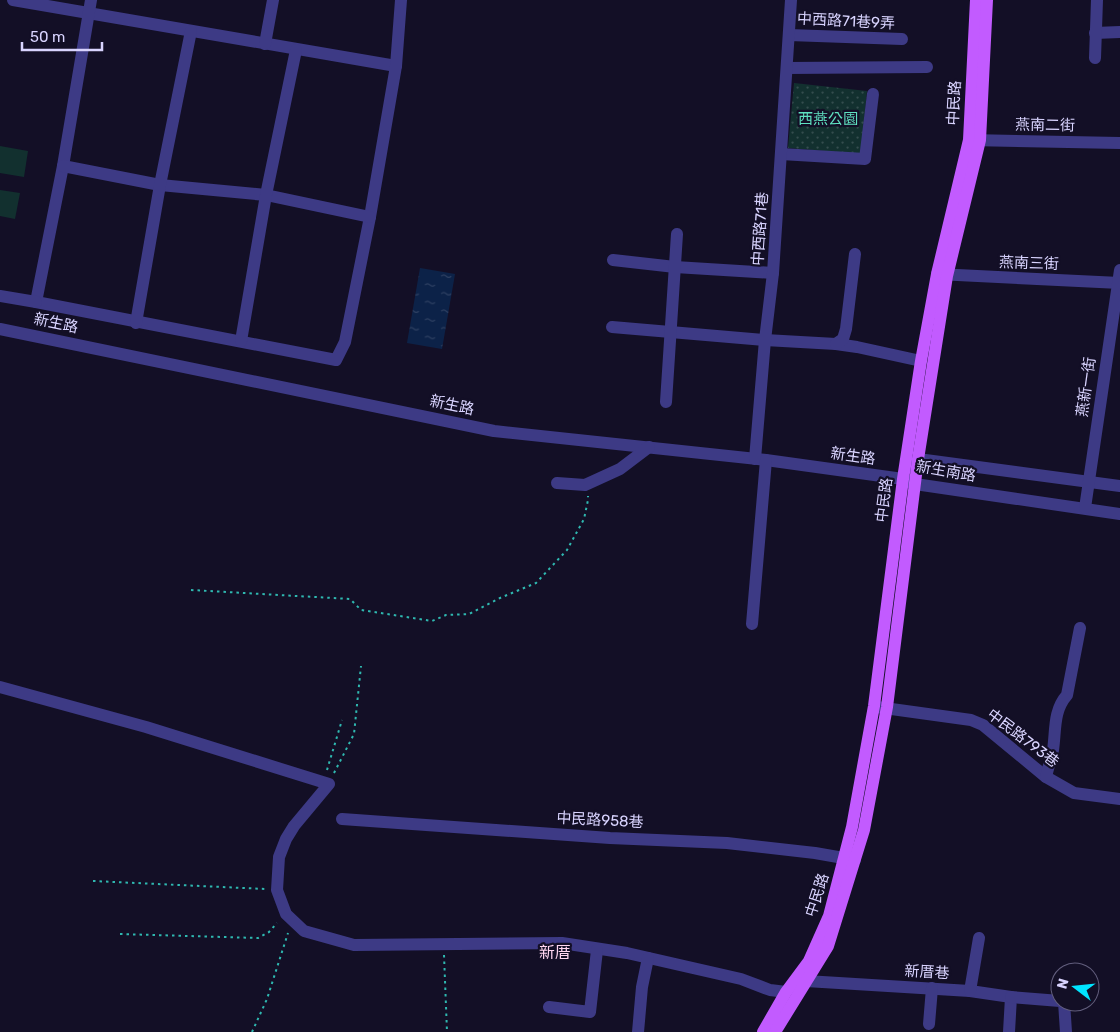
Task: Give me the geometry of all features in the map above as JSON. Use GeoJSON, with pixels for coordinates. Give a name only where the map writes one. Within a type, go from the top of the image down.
{"type":"FeatureCollection","features":[{"type":"Feature","properties":{"kind":"main road","name":"中民路"},"geometry":{"type":"LineString","coordinates":[[975,140],[976,0]]}},
{"type":"Feature","properties":{"kind":"main road","name":"中民路"},"geometry":{"type":"LineString","coordinates":[[775,1032],[828,946],[850,859],[880,707],[909,482],[921,361],[975,140],[987,0]]}},
{"type":"Feature","properties":{"kind":"main road","name":"中民路"},"geometry":{"type":"LineString","coordinates":[[918,459],[942,275]]}},
{"type":"Feature","properties":{"kind":"main road","name":"中民路"},"geometry":{"type":"LineString","coordinates":[[763,1032],[786,992],[808,961],[829,916],[850,859]]}},
{"type":"Feature","properties":{"kind":"street"},"geometry":{"type":"LineString","coordinates":[[13,0],[90,6],[191,31],[396,66]]}},
{"type":"Feature","properties":{"kind":"street"},"geometry":{"type":"LineString","coordinates":[[265,44],[272,0]]}},
{"type":"Feature","properties":{"kind":"street"},"geometry":{"type":"LineString","coordinates":[[0,296],[336,360],[345,342],[370,217],[396,66],[401,0]]}},
{"type":"Feature","properties":{"kind":"street","name":"中西路71巷"},"geometry":{"type":"LineString","coordinates":[[752,624],[765,340],[773,274],[791,0]]}},
{"type":"Feature","properties":{"kind":"street"},"geometry":{"type":"LineString","coordinates":[[1095,58],[1097,0]]}},
{"type":"Feature","properties":{"kind":"street"},"geometry":{"type":"LineString","coordinates":[[36,302],[63,166],[90,6]]}},
{"type":"Feature","properties":{"kind":"street"},"geometry":{"type":"LineString","coordinates":[[136,323],[160,185],[191,31]]}},
{"type":"Feature","properties":{"kind":"street"},"geometry":{"type":"LineString","coordinates":[[1095,33],[1120,32]]}},
{"type":"Feature","properties":{"kind":"street","name":"中西路71巷9弄"},"geometry":{"type":"LineString","coordinates":[[789,34],[902,40]]}},
{"type":"Feature","properties":{"kind":"street"},"geometry":{"type":"LineString","coordinates":[[240,341],[266,195],[296,50]]}},
{"type":"Feature","properties":{"kind":"street"},"geometry":{"type":"LineString","coordinates":[[787,68],[927,67]]}},
{"type":"Feature","properties":{"kind":"street"},"geometry":{"type":"LineString","coordinates":[[781,154],[865,159],[873,94]]}},
{"type":"Feature","properties":{"kind":"street","name":"燕南二街"},"geometry":{"type":"LineString","coordinates":[[975,140],[1120,143]]}},
{"type":"Feature","properties":{"kind":"street"},"geometry":{"type":"LineString","coordinates":[[63,166],[160,185],[266,195],[370,217]]}},
{"type":"Feature","properties":{"kind":"street"},"geometry":{"type":"LineString","coordinates":[[666,402],[677,234]]}},
{"type":"Feature","properties":{"kind":"street"},"geometry":{"type":"LineString","coordinates":[[836,344],[843,339],[846,329],[855,254]]}},
{"type":"Feature","properties":{"kind":"street"},"geometry":{"type":"LineString","coordinates":[[613,260],[675,267],[773,274]]}},
{"type":"Feature","properties":{"kind":"street","name":"燕南三街"},"geometry":{"type":"LineString","coordinates":[[942,275],[1119,279]]}},
{"type":"Feature","properties":{"kind":"street","name":"燕新一街"},"geometry":{"type":"LineString","coordinates":[[1085,508],[1119,279]]}},
{"type":"Feature","properties":{"kind":"street"},"geometry":{"type":"LineString","coordinates":[[612,327],[836,344],[921,361]]}},
{"type":"Feature","properties":{"kind":"street","name":"新生路"},"geometry":{"type":"LineString","coordinates":[[0,329],[494,431],[760,460],[909,482]]}},
{"type":"Feature","properties":{"kind":"street"},"geometry":{"type":"LineString","coordinates":[[557,483],[586,485],[620,469],[649,448]]}},
{"type":"Feature","properties":{"kind":"street","name":"新生南路"},"geometry":{"type":"LineString","coordinates":[[1120,486],[918,459],[909,482],[1120,514]]}},
{"type":"Feature","properties":{"kind":"street"},"geometry":{"type":"LineString","coordinates":[[1046,777],[1053,750],[1055,718],[1062,701],[1067,695],[1080,628]]}},
{"type":"Feature","properties":{"kind":"street"},"geometry":{"type":"LineString","coordinates":[[0,687],[146,727],[326,783],[294,826],[286,839],[279,857],[277,890],[289,917],[304,931],[354,945],[562,943],[597,950],[627,953],[741,979],[770,990],[786,992],[806,981]]}},
{"type":"Feature","properties":{"kind":"street","name":"中民路793巷"},"geometry":{"type":"LineString","coordinates":[[880,707],[972,720],[983,725],[1046,777],[1074,793],[1120,799]]}},
{"type":"Feature","properties":{"kind":"street","name":"中民路958巷"},"geometry":{"type":"LineString","coordinates":[[342,819],[610,838],[727,843],[850,859]]}},
{"type":"Feature","properties":{"kind":"street"},"geometry":{"type":"LineString","coordinates":[[970,990],[979,938]]}},
{"type":"Feature","properties":{"kind":"street"},"geometry":{"type":"LineString","coordinates":[[549,1008],[590,1012],[597,950]]}},
{"type":"Feature","properties":{"kind":"street"},"geometry":{"type":"LineString","coordinates":[[638,1032],[642,987],[648,958]]}},
{"type":"Feature","properties":{"kind":"street","name":"新厝巷"},"geometry":{"type":"LineString","coordinates":[[806,981],[970,990],[1011,997],[1050,1000]]}},
{"type":"Feature","properties":{"kind":"street"},"geometry":{"type":"LineString","coordinates":[[929,1024],[932,988]]}},
{"type":"Feature","properties":{"kind":"street"},"geometry":{"type":"LineString","coordinates":[[1009,1032],[1011,997]]}},
{"type":"Feature","properties":{"kind":"street"},"geometry":{"type":"LineString","coordinates":[[1065,1012],[1066,1032]]}},
{"type":"Feature","properties":{"kind":"path"},"geometry":{"type":"LineString","coordinates":[[191,590],[281,597],[350,599],[361,610],[432,622],[446,615],[470,614],[500,598],[536,583],[567,550],[584,519],[588,500],[586,485]]}},
{"type":"Feature","properties":{"kind":"path"},"geometry":{"type":"LineString","coordinates":[[326,783],[354,734],[360,666]]}},
{"type":"Feature","properties":{"kind":"path"},"geometry":{"type":"LineString","coordinates":[[326,783],[342,720]]}},
{"type":"Feature","properties":{"kind":"path"},"geometry":{"type":"LineString","coordinates":[[93,881],[277,890]]}},
{"type":"Feature","properties":{"kind":"path"},"geometry":{"type":"LineString","coordinates":[[120,934],[258,938],[270,932],[289,917]]}},
{"type":"Feature","properties":{"kind":"path"},"geometry":{"type":"LineString","coordinates":[[252,1032],[267,999],[289,917]]}},
{"type":"Feature","properties":{"kind":"path"},"geometry":{"type":"LineString","coordinates":[[444,943],[447,1032]]}},
{"type":"Feature","properties":{"kind":"green space","name":"西燕公園"},"geometry":{"type":"Polygon","coordinates":[[[794,83],[867,91],[861,154],[788,148],[794,83]]]}},
{"type":"Feature","properties":{"kind":"green space"},"geometry":{"type":"Polygon","coordinates":[[[0,146],[28,151],[24,177],[0,173],[0,146]]]}},
{"type":"Feature","properties":{"kind":"green space"},"geometry":{"type":"Polygon","coordinates":[[[0,190],[20,193],[15,219],[0,216],[0,190]]]}},
{"type":"Feature","properties":{"kind":"water"},"geometry":{"type":"Polygon","coordinates":[[[420,268],[455,274],[442,349],[407,343],[420,268]]]}},
{"type":"Feature","properties":{"kind":"district","name":"新厝"},"geometry":{"type":"Point","coordinates":[555,952]}}]}
